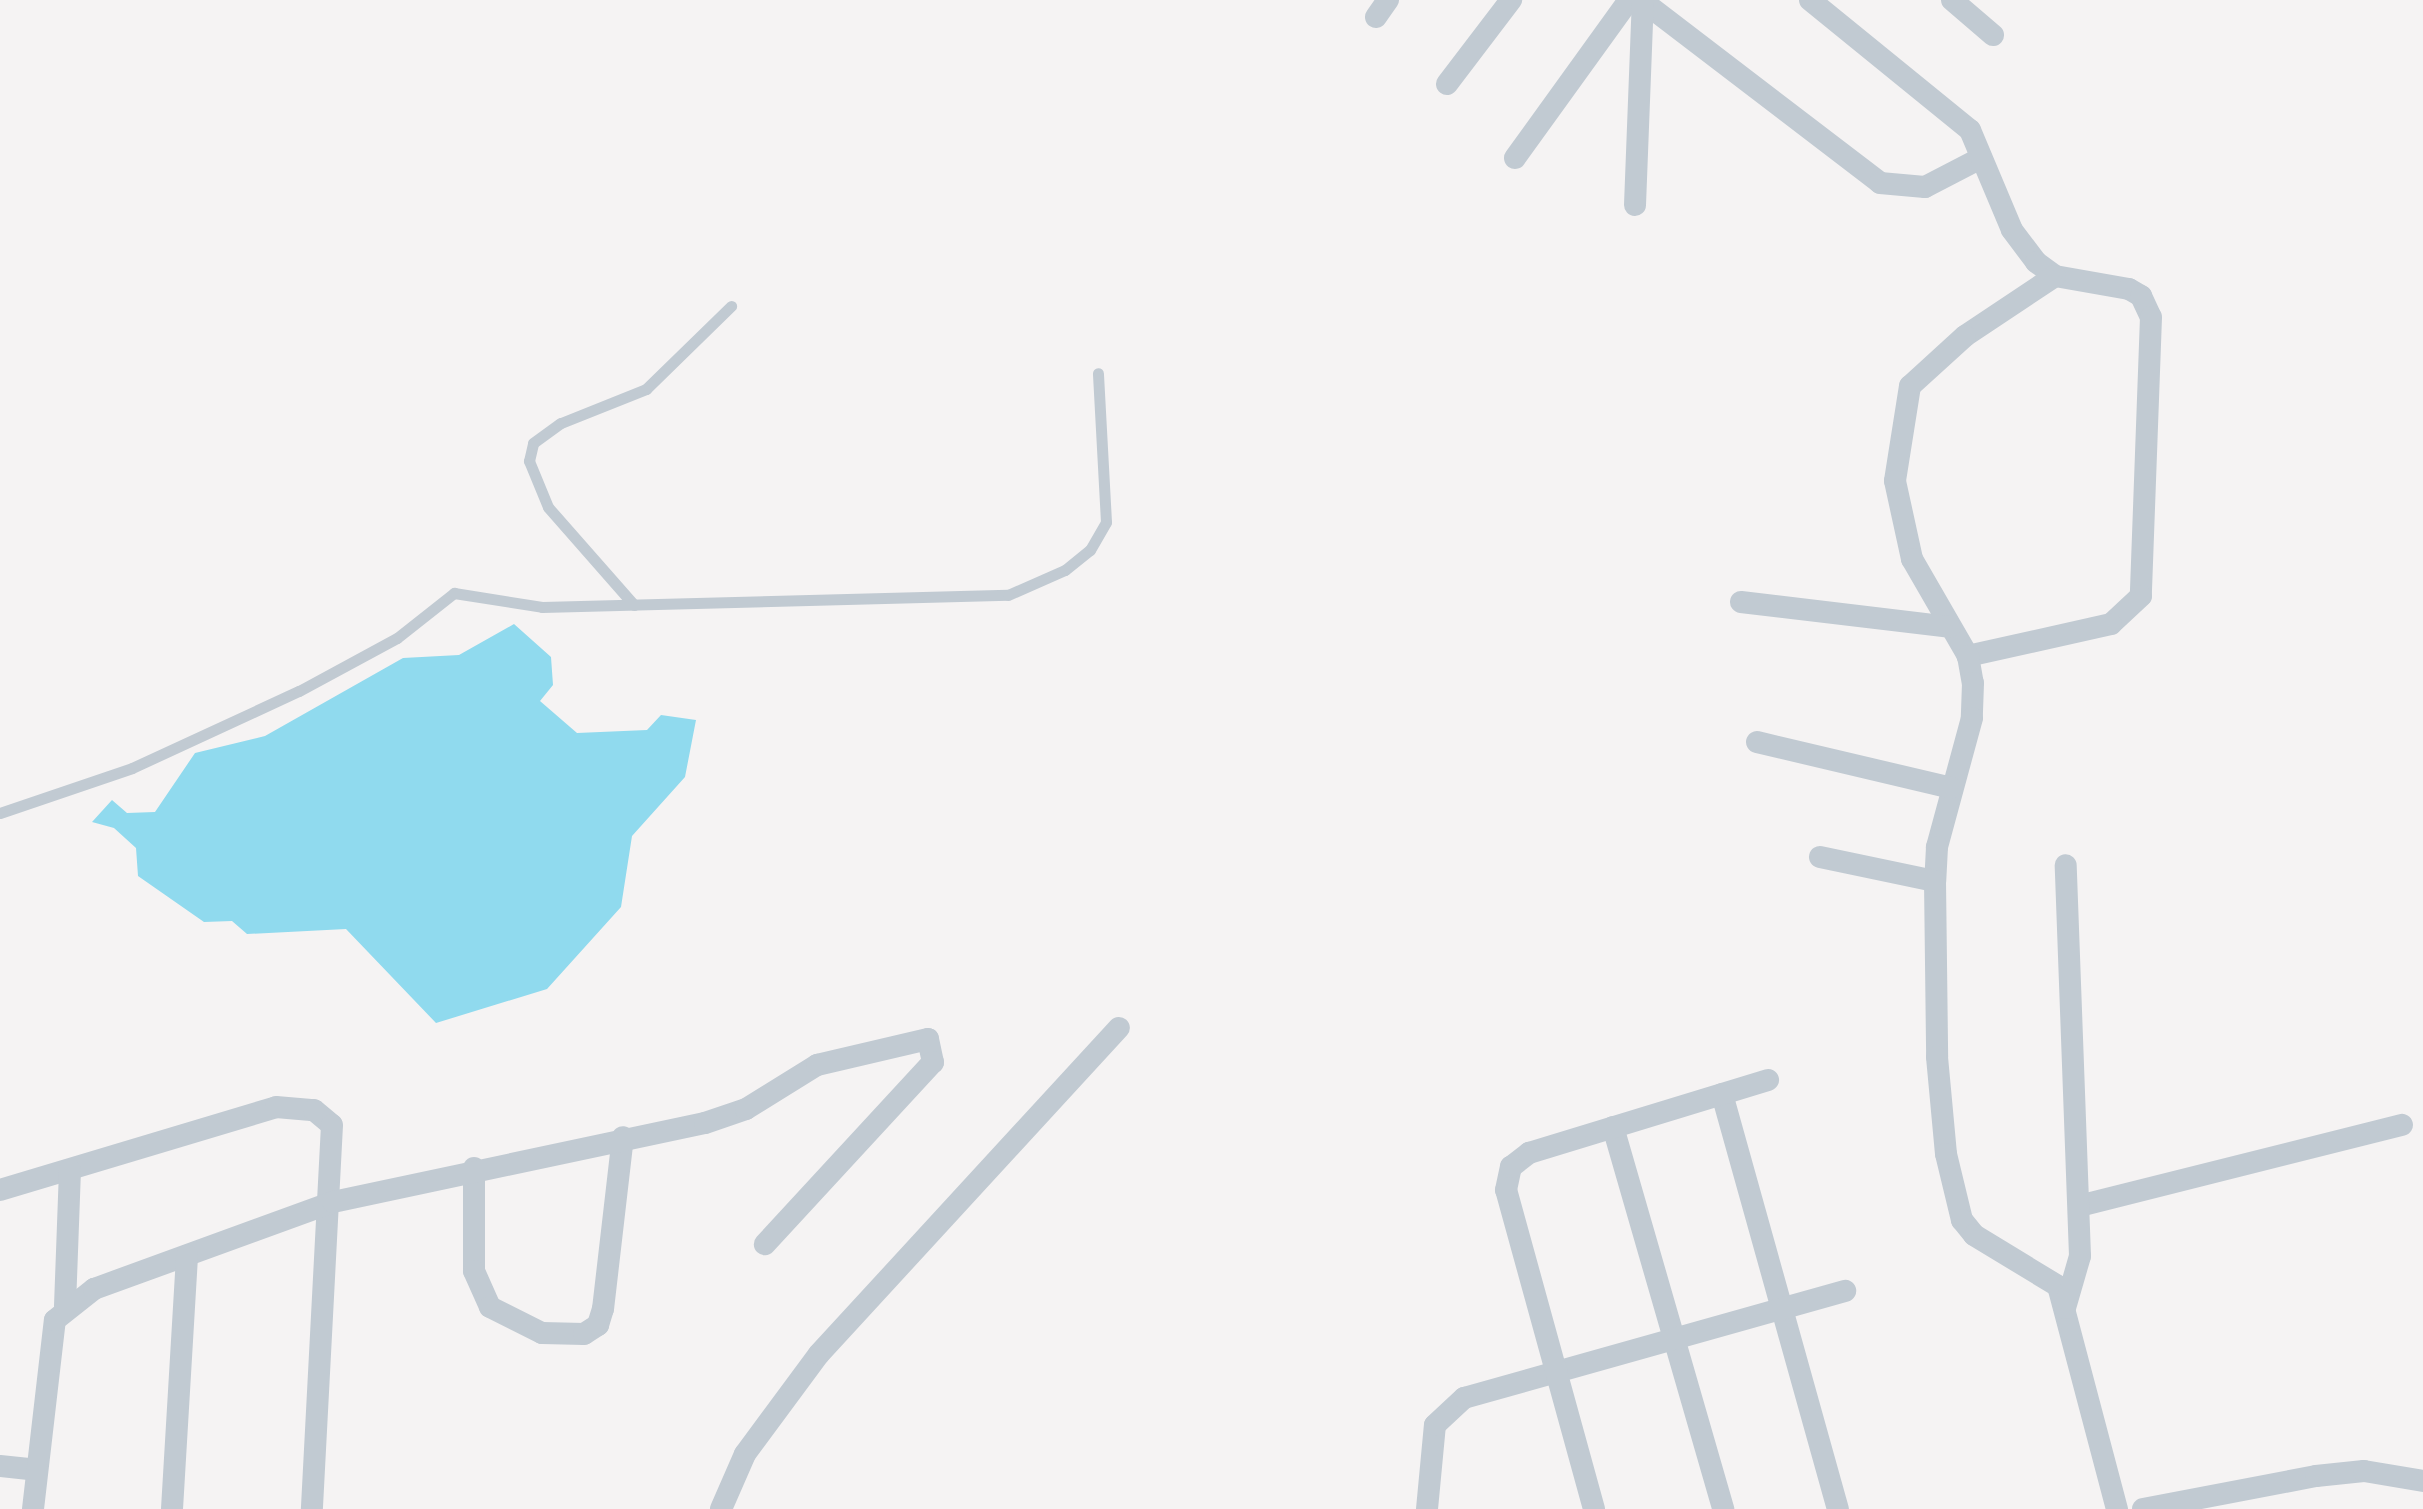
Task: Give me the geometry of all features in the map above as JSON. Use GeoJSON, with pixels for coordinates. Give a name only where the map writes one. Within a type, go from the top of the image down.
{"type":"FeatureCollection","features":[{"type":"Feature","properties":{"kind":"street"},"geometry":{"type":"LineString","coordinates":[[1447,84],[1511,0]]}},
{"type":"Feature","properties":{"kind":"street"},"geometry":{"type":"LineString","coordinates":[[1639,0],[1880,183],[1925,187],[1981,158]]}},
{"type":"Feature","properties":{"kind":"street"},"geometry":{"type":"LineString","coordinates":[[1515,158],[1639,0]]}},
{"type":"Feature","properties":{"kind":"street"},"geometry":{"type":"LineString","coordinates":[[1636,205],[1639,0]]}},
{"type":"Feature","properties":{"kind":"street"},"geometry":{"type":"LineString","coordinates":[[1810,0],[1957,116],[1981,158],[2012,230],[2055,276],[2129,289],[2141,296],[2151,317],[2141,596],[2110,624],[1968,656]]}},
{"type":"Feature","properties":{"kind":"street"},"geometry":{"type":"LineString","coordinates":[[1952,0],[1994,35]]}},
{"type":"Feature","properties":{"kind":"street"},"geometry":{"type":"LineString","coordinates":[[2055,276],[1954,344],[1910,386],[1895,481],[1912,559],[1968,656],[1972,718],[1952,788],[1935,881],[1937,1056],[1946,1154],[1962,1220],[1997,1250],[2046,1272],[2065,1308],[2117,1509]]}},
{"type":"Feature","properties":{"kind":"street"},"geometry":{"type":"LineString","coordinates":[[1741,602],[1950,627]]}},
{"type":"Feature","properties":{"kind":"street"},"geometry":{"type":"LineString","coordinates":[[1757,742],[1952,788]]}},
{"type":"Feature","properties":{"kind":"street"},"geometry":{"type":"LineString","coordinates":[[1820,857],[1935,881]]}},
{"type":"Feature","properties":{"kind":"street"},"geometry":{"type":"LineString","coordinates":[[2065,1308],[2080,1256],[2066,865]]}},
{"type":"Feature","properties":{"kind":"street"},"geometry":{"type":"LineString","coordinates":[[721,1509],[745,1454],[818,1354],[1118,1028]]}},
{"type":"Feature","properties":{"kind":"street"},"geometry":{"type":"LineString","coordinates":[[65,1306],[186,1255],[333,1202],[474,1168],[705,1122],[746,1109],[817,1065],[928,1039],[933,1062],[765,1244]]}},
{"type":"Feature","properties":{"kind":"street"},"geometry":{"type":"LineString","coordinates":[[1594,1509],[1506,1190],[1510,1168],[1528,1153],[1768,1080]]}},
{"type":"Feature","properties":{"kind":"street"},"geometry":{"type":"LineString","coordinates":[[1722,1094],[1838,1509]]}},
{"type":"Feature","properties":{"kind":"street"},"geometry":{"type":"LineString","coordinates":[[0,1190],[276,1107],[314,1110],[332,1125],[333,1202],[312,1509]]}},
{"type":"Feature","properties":{"kind":"street"},"geometry":{"type":"LineString","coordinates":[[2079,1206],[2402,1125]]}},
{"type":"Feature","properties":{"kind":"street"},"geometry":{"type":"LineString","coordinates":[[1614,1127],[1670,1336],[1723,1509]]}},
{"type":"Feature","properties":{"kind":"street"},"geometry":{"type":"LineString","coordinates":[[474,1168],[474,1272],[490,1307],[542,1333],[584,1334],[598,1325],[602,1309],[622,1137]]}},
{"type":"Feature","properties":{"kind":"street"},"geometry":{"type":"LineString","coordinates":[[33,1509],[48,1347],[65,1306],[70,1170]]}},
{"type":"Feature","properties":{"kind":"street"},"geometry":{"type":"LineString","coordinates":[[172,1509],[186,1255]]}},
{"type":"Feature","properties":{"kind":"street"},"geometry":{"type":"LineString","coordinates":[[1427,1509],[1434,1425],[1464,1398],[1557,1366],[1845,1291]]}},
{"type":"Feature","properties":{"kind":"street"},"geometry":{"type":"LineString","coordinates":[[0,1466],[36,1470]]}},
{"type":"Feature","properties":{"kind":"street"},"geometry":{"type":"LineString","coordinates":[[2144,1509],[2247,1499],[2364,1471],[2423,1481]]}},
{"type":"Feature","properties":{"kind":"lane"},"geometry":{"type":"LineString","coordinates":[[634,605],[548,507],[533,480],[533,444],[561,423],[646,389],[731,306]]}},
{"type":"Feature","properties":{"kind":"lane"},"geometry":{"type":"LineString","coordinates":[[0,813],[132,768],[299,691],[396,638],[454,593],[542,607],[1008,595],[1065,570],[1090,550],[1106,522],[1098,373]]}},
{"type":"Feature","properties":{"kind":"water"},"geometry":{"type":"Polygon","coordinates":[[[514,624],[551,657],[553,685],[540,701],[577,733],[647,730],[661,715],[696,720],[685,777],[632,836],[621,907],[547,989],[436,1023],[346,929],[247,934],[232,921],[204,922],[138,876],[136,848],[114,828],[92,822],[112,800],[127,813],[155,812],[195,753],[265,736],[403,658],[459,655],[514,624]]]}}]}
